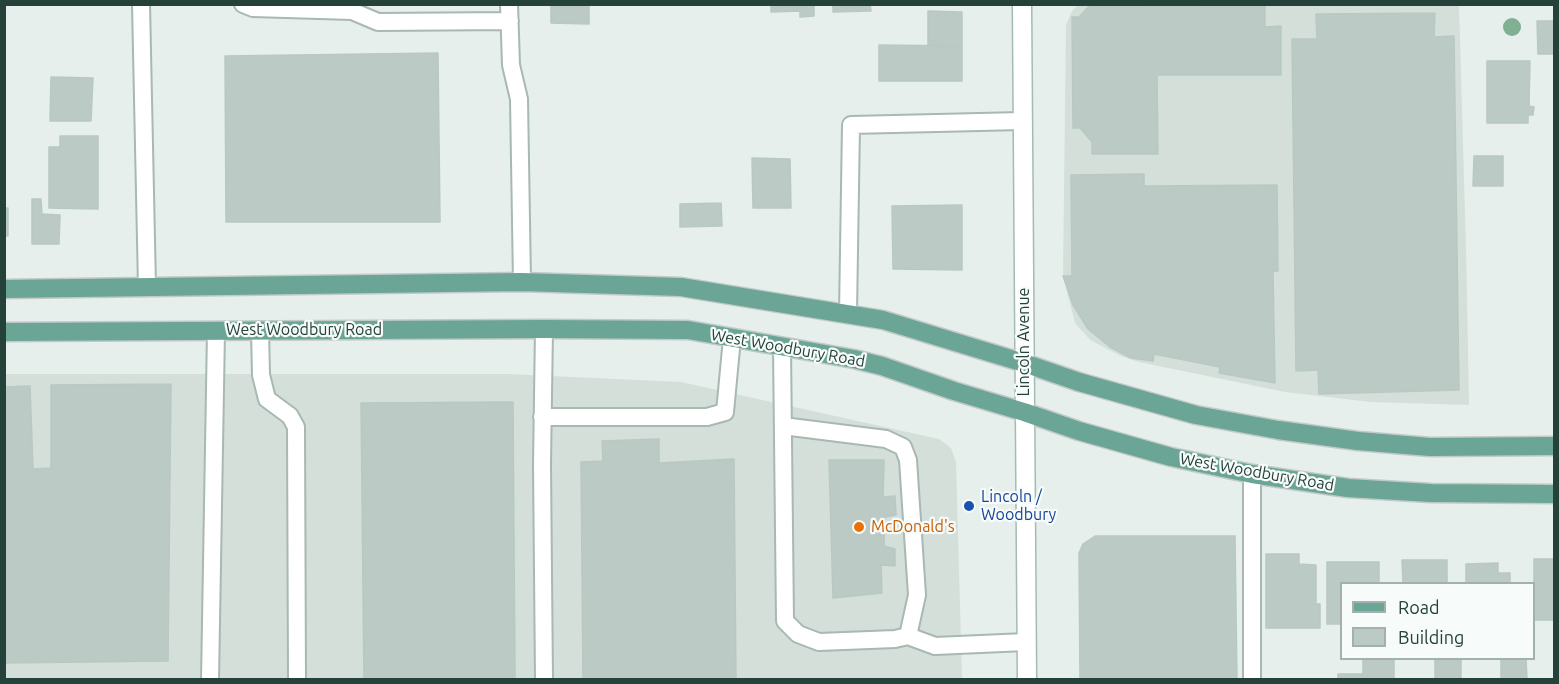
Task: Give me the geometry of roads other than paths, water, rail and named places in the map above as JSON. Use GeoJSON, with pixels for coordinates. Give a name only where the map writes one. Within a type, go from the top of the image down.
{"type":"FeatureCollection","features":[{"type":"Feature","properties":{"kind":"main road","name":"Lincoln Avenue"},"geometry":{"type":"LineString","coordinates":[[1022,4],[1027,680]]}},
{"type":"Feature","properties":{"kind":"main road"},"geometry":{"type":"LineString","coordinates":[[4,289],[522,282],[681,287],[883,320],[1079,382],[1196,415],[1278,430],[1358,441],[1430,447],[1554,446]]}},
{"type":"Feature","properties":{"kind":"main road","name":"West Woodbury Road"},"geometry":{"type":"LineString","coordinates":[[4,332],[688,330],[882,366],[1079,431],[1171,457],[1252,474],[1348,488],[1431,493],[1554,494]]}},
{"type":"Feature","properties":{"kind":"lane"},"geometry":{"type":"LineString","coordinates":[[141,4],[147,287]]}},
{"type":"Feature","properties":{"kind":"lane"},"geometry":{"type":"LineString","coordinates":[[243,4],[253,8],[352,10],[378,22],[510,13],[511,66],[519,99],[522,282]]}},
{"type":"Feature","properties":{"kind":"lane"},"geometry":{"type":"LineString","coordinates":[[848,313],[851,125],[1023,122]]}},
{"type":"Feature","properties":{"kind":"lane"},"geometry":{"type":"LineString","coordinates":[[544,329],[542,417],[544,680]]}},
{"type":"Feature","properties":{"kind":"lane"},"geometry":{"type":"LineString","coordinates":[[260,330],[261,375],[267,399],[290,416],[296,427],[297,680]]}},
{"type":"Feature","properties":{"kind":"lane"},"geometry":{"type":"LineString","coordinates":[[210,680],[216,331]]}},
{"type":"Feature","properties":{"kind":"lane"},"geometry":{"type":"LineString","coordinates":[[542,417],[707,417],[725,412],[732,338]]}},
{"type":"Feature","properties":{"kind":"lane"},"geometry":{"type":"LineString","coordinates":[[782,347],[785,621],[798,634],[819,642],[895,639],[908,636],[935,646],[1026,642]]}},
{"type":"Feature","properties":{"kind":"lane"},"geometry":{"type":"LineString","coordinates":[[783,426],[886,439],[903,447],[908,460],[917,595],[908,636]]}},
{"type":"Feature","properties":{"kind":"lane"},"geometry":{"type":"LineString","coordinates":[[1252,474],[1252,680]]}},
{"type":"Feature","properties":{"kind":"place","name":"Lincoln / Woodbury"},"geometry":{"type":"Point","coordinates":[969,506]}},
{"type":"Feature","properties":{"kind":"place","name":"McDonald's"},"geometry":{"type":"Point","coordinates":[859,527]}}]}
